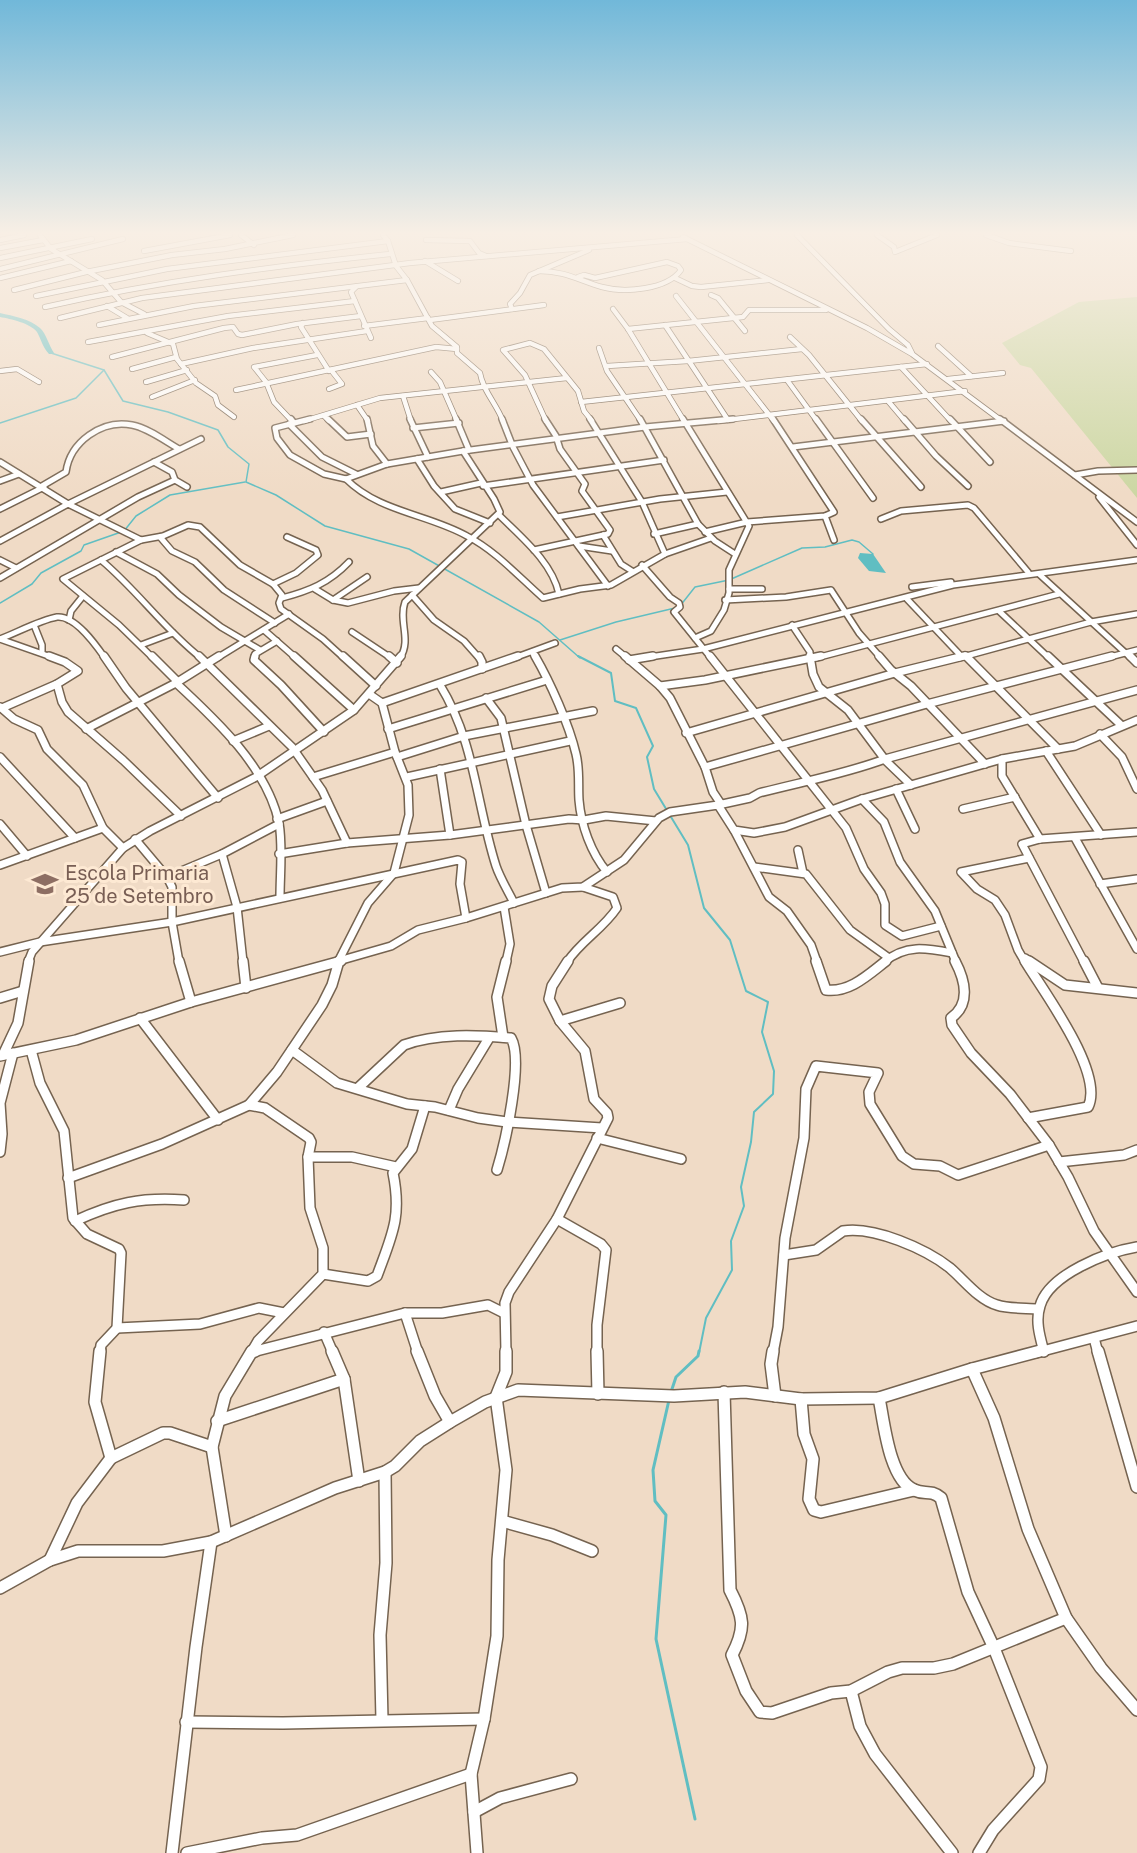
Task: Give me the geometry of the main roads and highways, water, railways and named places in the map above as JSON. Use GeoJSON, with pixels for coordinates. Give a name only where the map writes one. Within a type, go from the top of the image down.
{"type":"FeatureCollection","features":[{"type":"Feature","properties":{"kind":"water"},"geometry":{"type":"Polygon","coordinates":[[[860,553],[873,554],[886,573],[869,571],[858,558],[860,553]]]}},
{"type":"Feature","properties":{"kind":"waterway"},"geometry":{"type":"LineString","coordinates":[[23,321],[39,330],[51,353]]}},
{"type":"Feature","properties":{"kind":"waterway"},"geometry":{"type":"LineString","coordinates":[[51,353],[104,370]]}},
{"type":"Feature","properties":{"kind":"waterway"},"geometry":{"type":"LineString","coordinates":[[0,423],[76,398],[104,370]]}},
{"type":"Feature","properties":{"kind":"waterway"},"geometry":{"type":"LineString","coordinates":[[104,370],[123,401],[168,412],[218,430],[228,447],[249,464],[246,482],[276,495],[325,526],[409,549],[539,622],[580,658]]}},
{"type":"Feature","properties":{"kind":"waterway"},"geometry":{"type":"LineString","coordinates":[[0,603],[32,584],[41,573],[81,551],[84,545],[124,531],[136,516],[170,495],[245,482]]}},
{"type":"Feature","properties":{"kind":"waterway"},"geometry":{"type":"LineString","coordinates":[[680,606],[695,587],[729,580],[802,548],[825,547],[852,540],[859,542],[873,554]]}},
{"type":"Feature","properties":{"kind":"waterway"},"geometry":{"type":"LineString","coordinates":[[560,640],[616,622],[675,608]]}},
{"type":"Feature","properties":{"kind":"waterway"},"geometry":{"type":"LineString","coordinates":[[578,656],[611,673],[615,701],[636,708],[653,746],[647,757],[654,789],[688,845],[704,908],[730,940],[746,991],[768,1002],[762,1032],[774,1071],[773,1094],[754,1112],[751,1142],[741,1187],[744,1206],[731,1241],[732,1270],[706,1318],[699,1353]]}},
{"type":"Feature","properties":{"kind":"waterway"},"geometry":{"type":"LineString","coordinates":[[671,1392],[676,1377],[698,1356],[699,1351]]}},
{"type":"Feature","properties":{"kind":"waterway"},"geometry":{"type":"LineString","coordinates":[[669,1400],[653,1470],[655,1501],[666,1515],[656,1639],[695,1819]]}},
{"type":"Feature","properties":{"kind":"place","name":"Escola Primaria 25 de Setembro"},"geometry":{"type":"Point","coordinates":[45,884]}}]}
